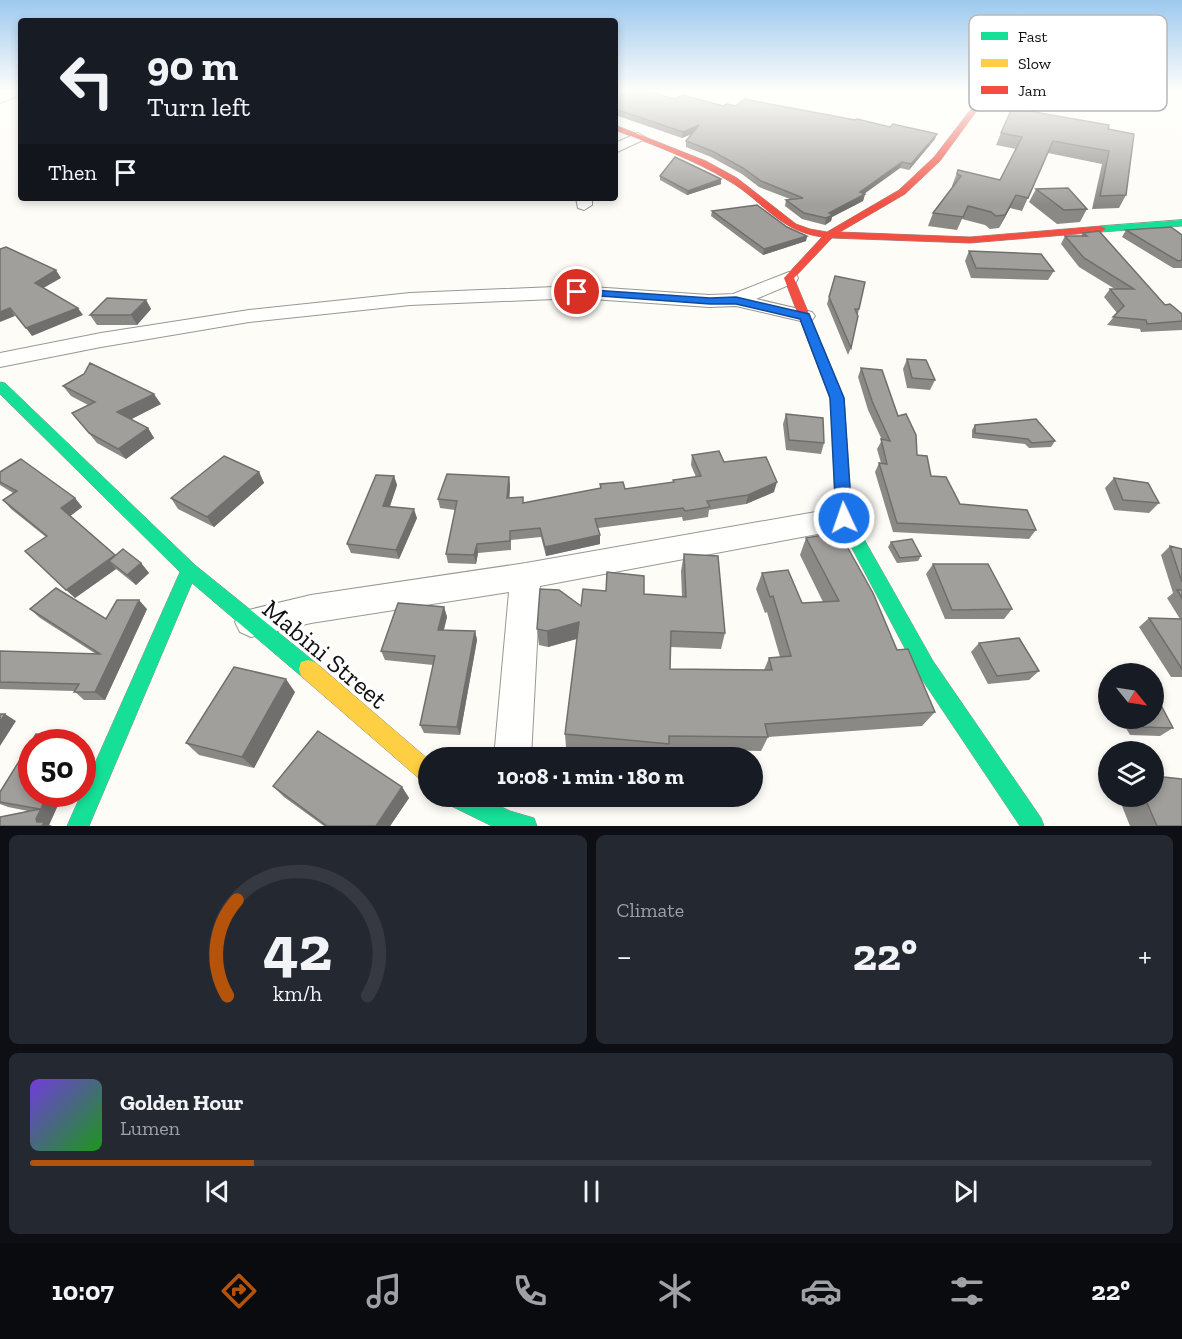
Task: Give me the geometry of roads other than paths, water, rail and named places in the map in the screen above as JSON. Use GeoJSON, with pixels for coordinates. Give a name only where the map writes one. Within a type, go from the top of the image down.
{"type":"FeatureCollection","features":[{"type":"Feature","properties":{"kind":"main road"},"geometry":{"type":"LineString","coordinates":[[619,129],[704,163],[734,180],[793,226],[807,232],[829,235],[970,240],[1182,223]]}},
{"type":"Feature","properties":{"kind":"main road"},"geometry":{"type":"LineString","coordinates":[[961,129],[937,159],[902,192],[829,235],[789,278],[837,398],[844,518],[926,668],[1033,826]]}},
{"type":"Feature","properties":{"kind":"main road","name":"Mabini Street"},"geometry":{"type":"LineString","coordinates":[[0,386],[189,570],[418,765]]}},
{"type":"Feature","properties":{"kind":"main road"},"geometry":{"type":"LineString","coordinates":[[78,826],[189,570]]}},
{"type":"Feature","properties":{"kind":"main road"},"geometry":{"type":"LineString","coordinates":[[484,807],[513,818]]}},
{"type":"Feature","properties":{"kind":"street"},"geometry":{"type":"LineString","coordinates":[[618,147],[638,137]]}},
{"type":"Feature","properties":{"kind":"street"},"geometry":{"type":"LineString","coordinates":[[736,300],[789,278]]}},
{"type":"Feature","properties":{"kind":"street"},"geometry":{"type":"LineString","coordinates":[[0,360],[101,340],[249,316],[410,299],[577,292],[710,301],[736,300],[805,316]]}},
{"type":"Feature","properties":{"kind":"street"},"geometry":{"type":"LineString","coordinates":[[251,622],[311,609],[526,576],[844,518]]}},
{"type":"Feature","properties":{"kind":"street"},"geometry":{"type":"LineString","coordinates":[[513,747],[526,576]]}}]}
